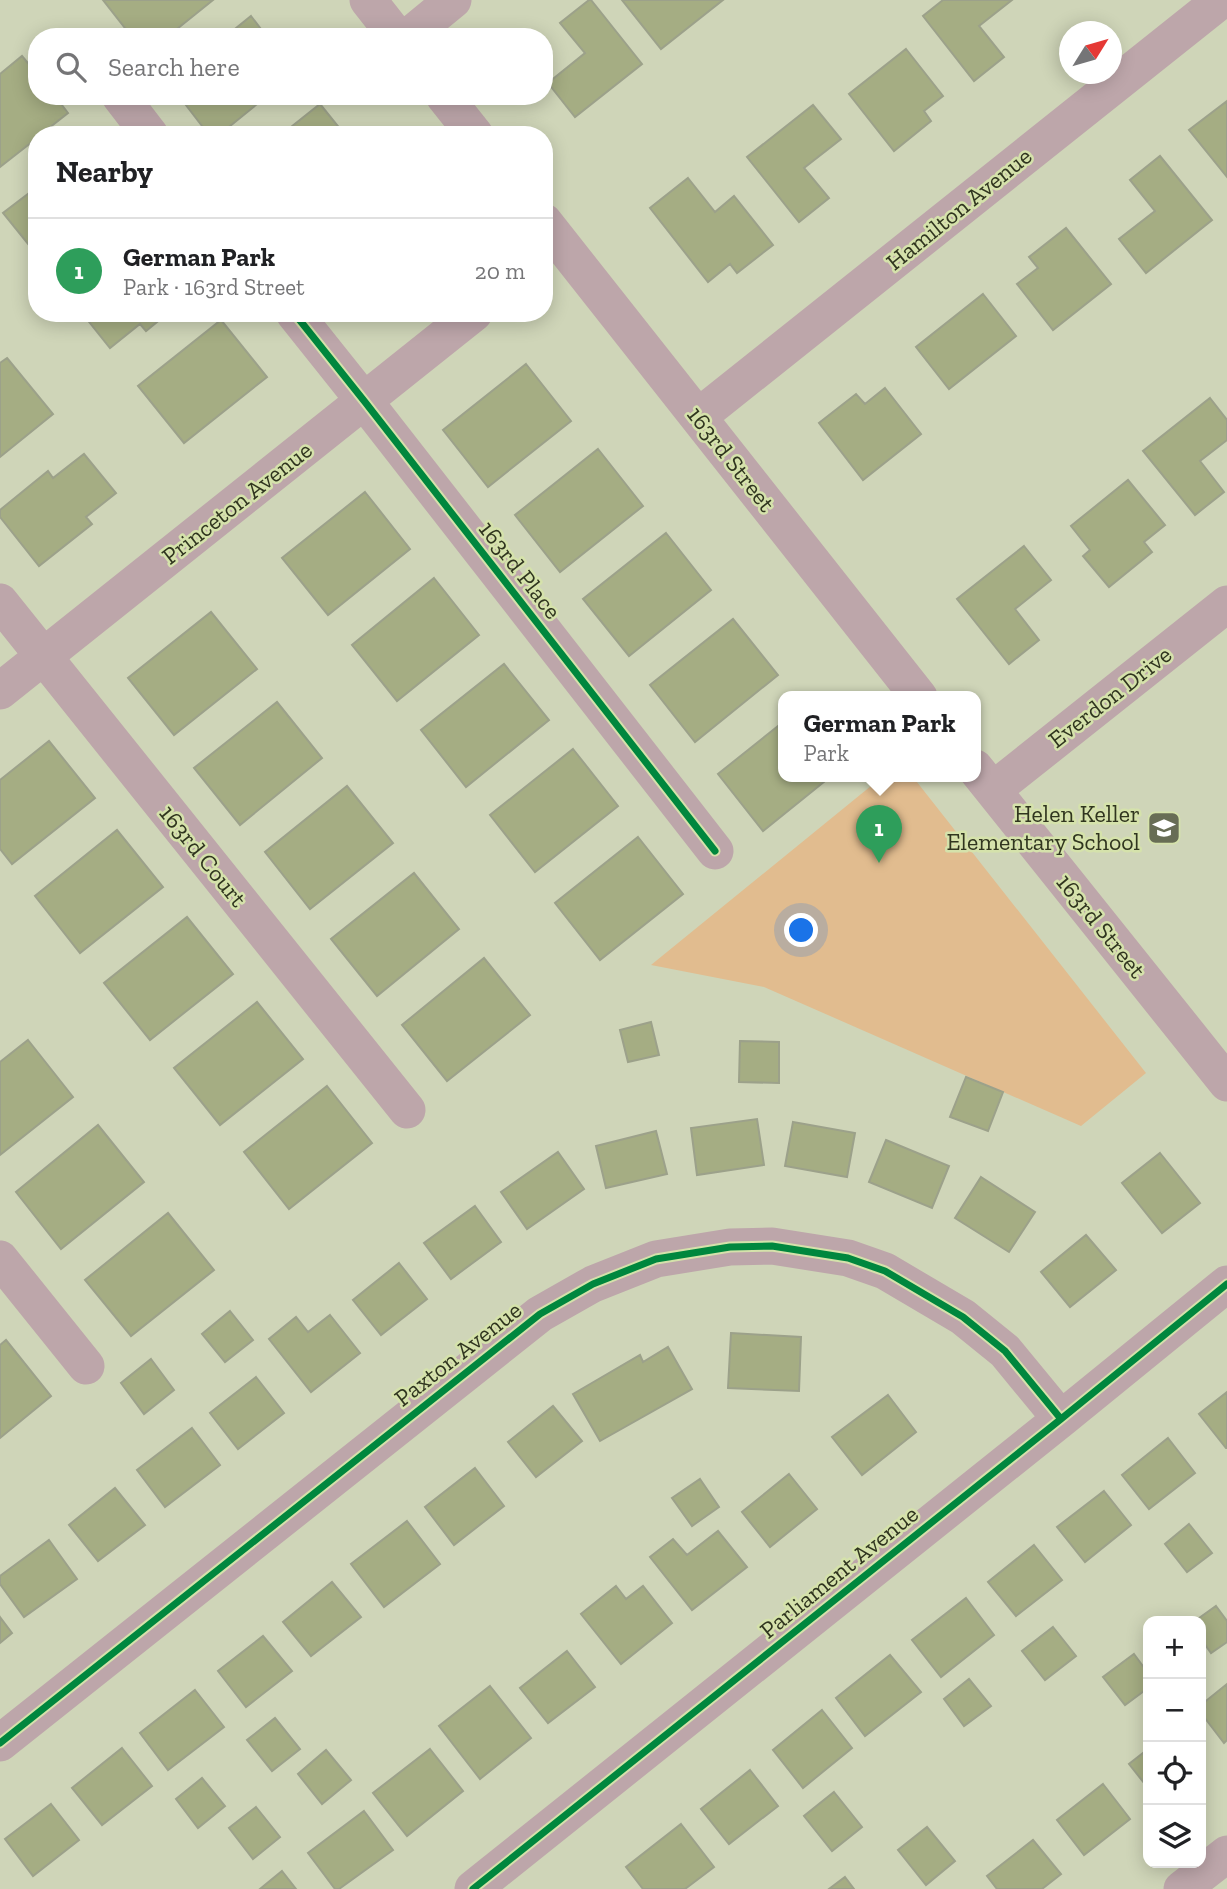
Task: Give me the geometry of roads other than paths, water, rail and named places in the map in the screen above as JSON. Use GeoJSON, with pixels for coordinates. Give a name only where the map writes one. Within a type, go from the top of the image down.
{"type":"FeatureCollection","features":[{"type":"Feature","properties":{"kind":"street"},"geometry":{"type":"LineString","coordinates":[[368,0],[390,28]]}},
{"type":"Feature","properties":{"kind":"street"},"geometry":{"type":"LineString","coordinates":[[419,28],[453,0]]}},
{"type":"Feature","properties":{"kind":"street","name":"Hamilton Avenue"},"geometry":{"type":"LineString","coordinates":[[698,417],[1221,0]]}},
{"type":"Feature","properties":{"kind":"street"},"geometry":{"type":"LineString","coordinates":[[127,105],[143,126]]}},
{"type":"Feature","properties":{"kind":"street"},"geometry":{"type":"LineString","coordinates":[[451,105],[468,126]]}},
{"type":"Feature","properties":{"kind":"street","name":"163rd Street"},"geometry":{"type":"LineString","coordinates":[[553,244],[698,417],[914,691]]}},
{"type":"Feature","properties":{"kind":"street","name":"163rd Place"},"geometry":{"type":"LineString","coordinates":[[301,322],[715,851]]}},
{"type":"Feature","properties":{"kind":"street","name":"Princeton Avenue"},"geometry":{"type":"LineString","coordinates":[[0,691],[463,322]]}},
{"type":"Feature","properties":{"kind":"street","name":"163rd Court"},"geometry":{"type":"LineString","coordinates":[[0,602],[407,1110]]}},
{"type":"Feature","properties":{"kind":"street","name":"Everdon Drive"},"geometry":{"type":"LineString","coordinates":[[984,779],[1227,604]]}},
{"type":"Feature","properties":{"kind":"street","name":"163rd Street"},"geometry":{"type":"LineString","coordinates":[[984,779],[1227,1083]]}},
{"type":"Feature","properties":{"kind":"street","name":"Paxton Avenue"},"geometry":{"type":"LineString","coordinates":[[0,1743],[540,1314],[593,1284],[656,1259],[730,1247],[772,1246],[848,1258],[885,1272],[963,1317],[1005,1352],[1061,1419]]}},
{"type":"Feature","properties":{"kind":"street"},"geometry":{"type":"LineString","coordinates":[[0,1259],[86,1366]]}},
{"type":"Feature","properties":{"kind":"street","name":"Parliament Avenue"},"geometry":{"type":"LineString","coordinates":[[474,1889],[1227,1284]]}},
{"type":"Feature","properties":{"kind":"place","name":"Helen Keller Elementary School"},"geometry":{"type":"Point","coordinates":[1164,828]}},
{"type":"Feature","properties":{"kind":"place","name":"German Park"},"geometry":{"type":"Point","coordinates":[879,863]}}]}
